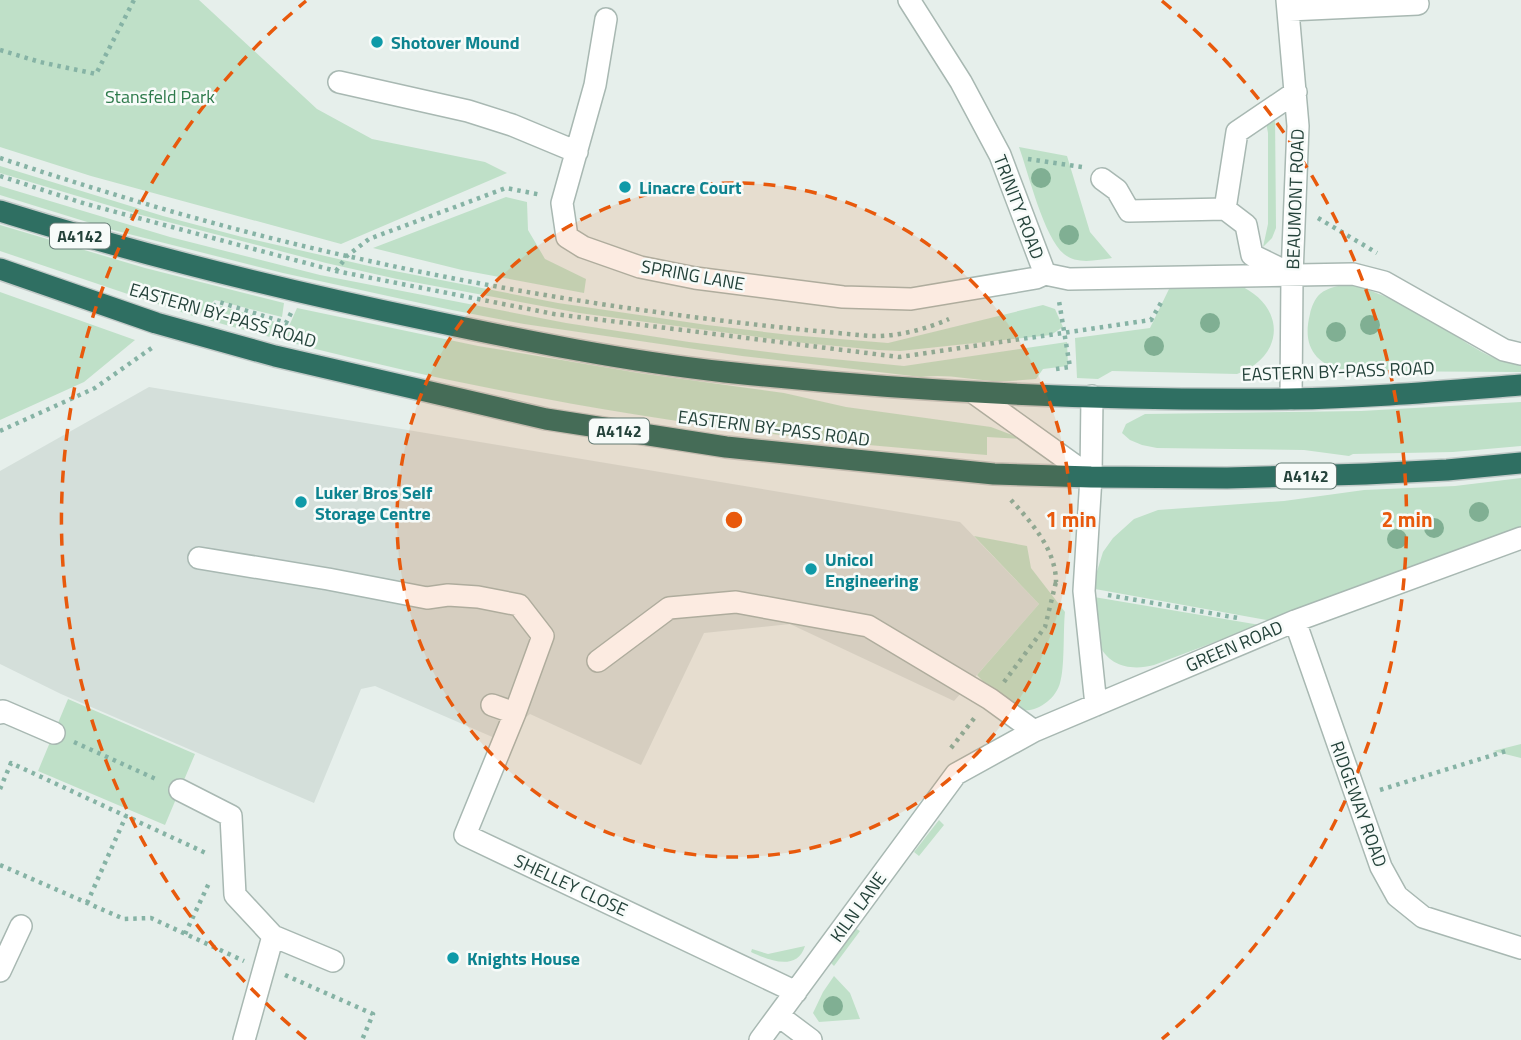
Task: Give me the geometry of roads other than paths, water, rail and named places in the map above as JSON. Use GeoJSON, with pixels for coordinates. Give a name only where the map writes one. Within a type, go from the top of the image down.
{"type":"FeatureCollection","features":[{"type":"Feature","properties":{"kind":"highway","name":"EASTERN BY-PASS ROAD"},"geometry":{"type":"LineString","coordinates":[[0,211],[82,237],[299,293],[554,347],[723,372],[974,393],[1092,396],[1291,399],[1521,385]]}},
{"type":"Feature","properties":{"kind":"highway","name":"EASTERN BY-PASS ROAD"},"geometry":{"type":"LineString","coordinates":[[0,269],[183,331],[289,359],[560,422],[739,449],[994,474],[1091,477],[1227,478],[1366,474],[1521,463]]}},
{"type":"Feature","properties":{"kind":"street","name":"TRINITY ROAD"},"geometry":{"type":"LineString","coordinates":[[909,0],[961,82],[1000,155],[1045,274],[1069,279],[1292,275]]}},
{"type":"Feature","properties":{"kind":"street"},"geometry":{"type":"LineString","coordinates":[[1288,5],[1418,4]]}},
{"type":"Feature","properties":{"kind":"street","name":"BEAUMONT ROAD"},"geometry":{"type":"LineString","coordinates":[[1288,5],[1296,92],[1291,399]]}},
{"type":"Feature","properties":{"kind":"street","name":"SPRING LANE"},"geometry":{"type":"LineString","coordinates":[[606,19],[595,85],[562,203],[567,237],[583,247],[640,267],[695,278],[843,297],[911,299],[1036,278],[1045,274]]}},
{"type":"Feature","properties":{"kind":"street"},"geometry":{"type":"LineString","coordinates":[[339,82],[468,111],[512,125],[576,152]]}},
{"type":"Feature","properties":{"kind":"street"},"geometry":{"type":"LineString","coordinates":[[1225,209],[1237,132],[1296,92]]}},
{"type":"Feature","properties":{"kind":"street"},"geometry":{"type":"LineString","coordinates":[[1102,180],[1116,190],[1129,211],[1225,209],[1246,225],[1252,255],[1292,275],[1353,274],[1384,282],[1504,350],[1521,354]]}},
{"type":"Feature","properties":{"kind":"street"},"geometry":{"type":"LineString","coordinates":[[974,393],[1091,477]]}},
{"type":"Feature","properties":{"kind":"street"},"geometry":{"type":"LineString","coordinates":[[1092,396],[1091,477],[1084,591],[1096,705]]}},
{"type":"Feature","properties":{"kind":"street","name":"GREEN ROAD"},"geometry":{"type":"LineString","coordinates":[[956,774],[1034,731],[1294,621],[1521,538]]}},
{"type":"Feature","properties":{"kind":"street"},"geometry":{"type":"LineString","coordinates":[[199,558],[427,598],[449,595],[478,597],[519,605],[543,636],[515,713],[492,705]]}},
{"type":"Feature","properties":{"kind":"street"},"geometry":{"type":"LineString","coordinates":[[598,661],[669,608],[736,602],[868,626],[990,699],[1034,731]]}},
{"type":"Feature","properties":{"kind":"street","name":"RIDGEWAY ROAD"},"geometry":{"type":"LineString","coordinates":[[1294,621],[1381,867],[1397,897],[1423,918],[1521,948]]}},
{"type":"Feature","properties":{"kind":"street"},"geometry":{"type":"LineString","coordinates":[[0,713],[54,733]]}},
{"type":"Feature","properties":{"kind":"street","name":"SHELLEY CLOSE"},"geometry":{"type":"LineString","coordinates":[[515,713],[465,835],[796,992]]}},
{"type":"Feature","properties":{"kind":"street","name":"KILN LANE"},"geometry":{"type":"LineString","coordinates":[[760,1040],[956,774]]}},
{"type":"Feature","properties":{"kind":"street"},"geometry":{"type":"LineString","coordinates":[[180,790],[231,816],[235,895],[273,936],[333,961]]}},
{"type":"Feature","properties":{"kind":"street"},"geometry":{"type":"LineString","coordinates":[[0,971],[21,926]]}},
{"type":"Feature","properties":{"kind":"street"},"geometry":{"type":"LineString","coordinates":[[243,1040],[273,936]]}},
{"type":"Feature","properties":{"kind":"street"},"geometry":{"type":"LineString","coordinates":[[779,1016],[811,1040]]}},
{"type":"Feature","properties":{"kind":"place","name":"Shotover Mound"},"geometry":{"type":"Point","coordinates":[377,42]}},
{"type":"Feature","properties":{"kind":"place","name":"Linacre Court"},"geometry":{"type":"Point","coordinates":[625,187]}},
{"type":"Feature","properties":{"kind":"place","name":"Luker Bros Self Storage Centre"},"geometry":{"type":"Point","coordinates":[301,502]}},
{"type":"Feature","properties":{"kind":"place","name":"Unicol Engineering"},"geometry":{"type":"Point","coordinates":[811,569]}},
{"type":"Feature","properties":{"kind":"place","name":"Knights House"},"geometry":{"type":"Point","coordinates":[453,958]}},
{"type":"Feature","properties":{"kind":"park label","name":"Stansfeld Park"},"geometry":{"type":"Point","coordinates":[160,96]}}]}
